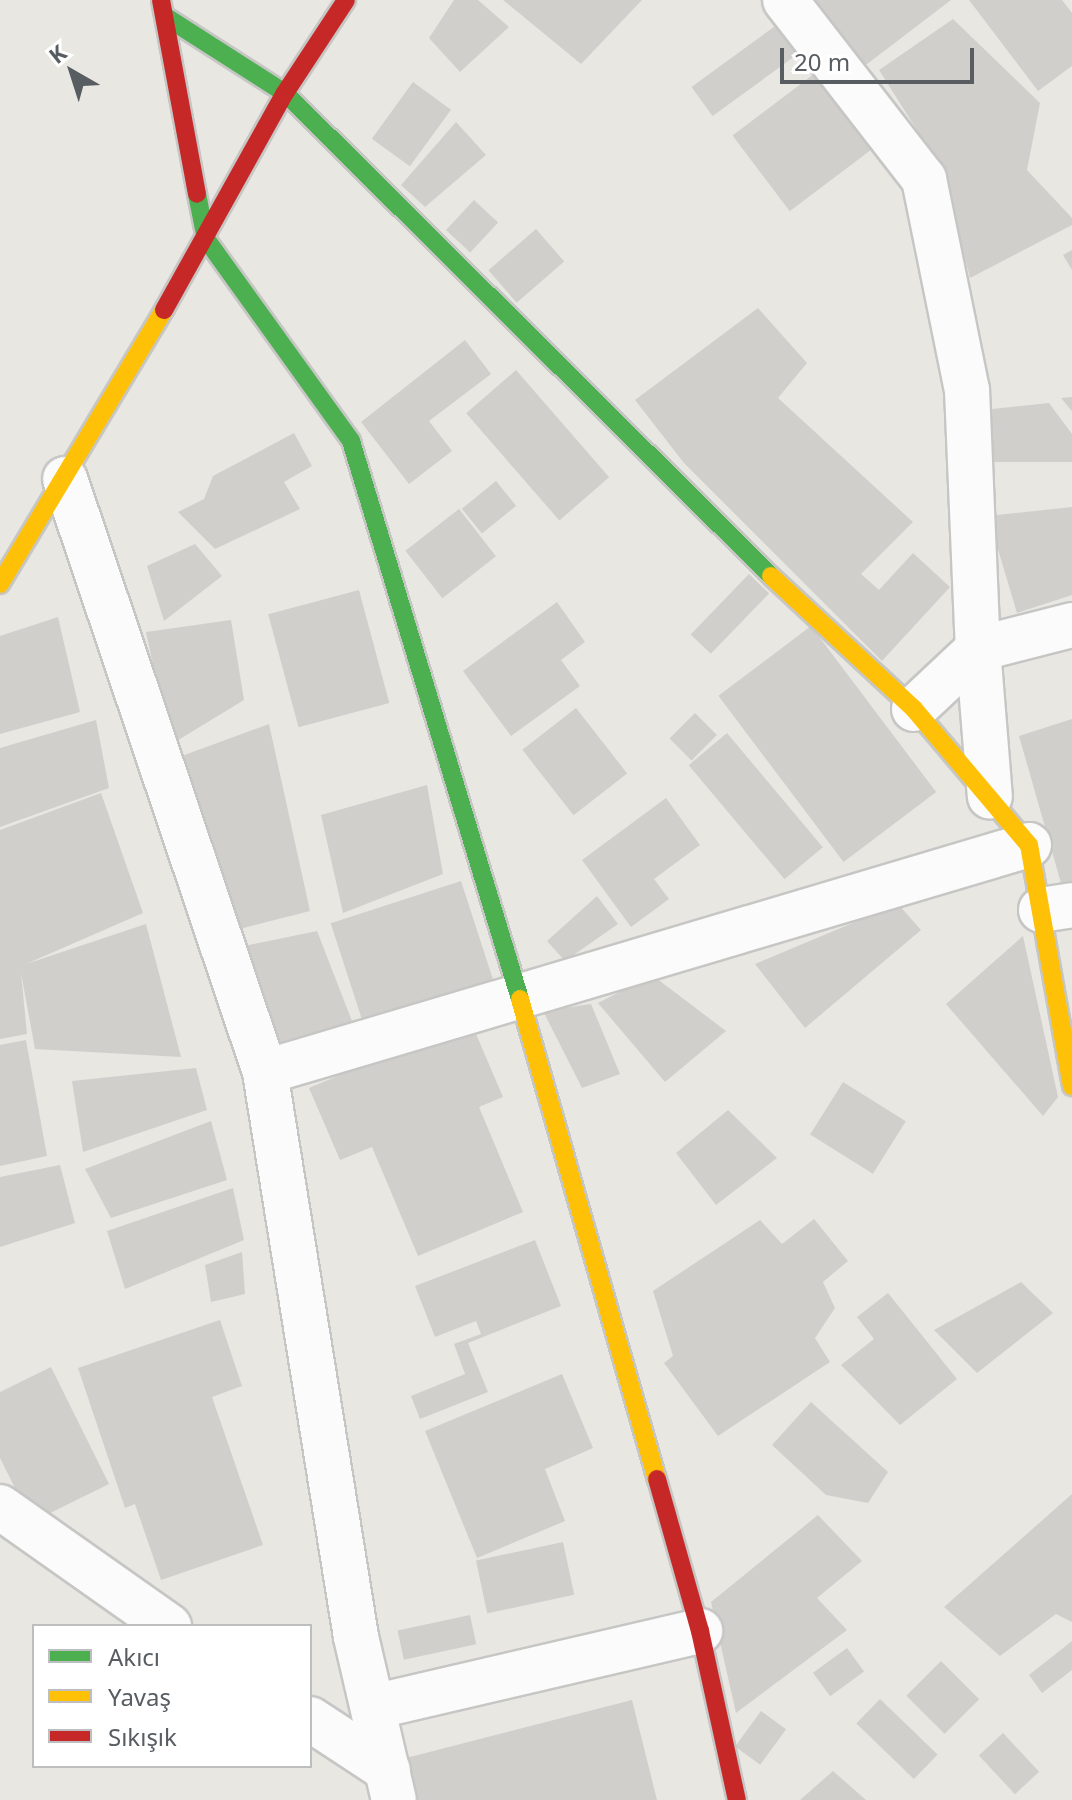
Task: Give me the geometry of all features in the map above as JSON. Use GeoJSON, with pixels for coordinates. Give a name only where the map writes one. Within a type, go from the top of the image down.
{"type":"FeatureCollection","features":[{"type":"Feature","properties":{"kind":"street"},"geometry":{"type":"LineString","coordinates":[[0,584],[206,239],[285,93],[346,0]]}},
{"type":"Feature","properties":{"kind":"street"},"geometry":{"type":"LineString","coordinates":[[785,0],[924,179],[967,390],[978,649],[990,797]]}},
{"type":"Feature","properties":{"kind":"street"},"geometry":{"type":"LineString","coordinates":[[164,8],[285,93],[743,550],[914,709],[990,797],[1029,845],[1056,908],[1072,1086]]}},
{"type":"Feature","properties":{"kind":"street"},"geometry":{"type":"LineString","coordinates":[[164,8],[206,239],[351,441],[519,994],[700,1631],[737,1800]]}},
{"type":"Feature","properties":{"kind":"street"},"geometry":{"type":"LineString","coordinates":[[65,479],[265,1072],[356,1637],[391,1785]]}},
{"type":"Feature","properties":{"kind":"street"},"geometry":{"type":"LineString","coordinates":[[914,709],[978,649],[1072,625]]}},
{"type":"Feature","properties":{"kind":"street"},"geometry":{"type":"LineString","coordinates":[[265,1072],[519,994],[1029,845]]}},
{"type":"Feature","properties":{"kind":"street"},"geometry":{"type":"LineString","coordinates":[[0,1507],[166,1624]]}},
{"type":"Feature","properties":{"kind":"street"},"geometry":{"type":"LineString","coordinates":[[373,1707],[700,1631]]}},
{"type":"Feature","properties":{"kind":"street"},"geometry":{"type":"LineString","coordinates":[[312,1721],[391,1785]]}},
{"type":"Feature","properties":{"kind":"building"},"geometry":{"type":"Polygon","coordinates":[[[454,0],[478,0],[509,27],[460,72],[429,38],[454,0]]]}},
{"type":"Feature","properties":{"kind":"building"},"geometry":{"type":"Polygon","coordinates":[[[503,0],[642,0],[581,64],[503,0]]]}},
{"type":"Feature","properties":{"kind":"building"},"geometry":{"type":"Polygon","coordinates":[[[805,0],[951,0],[858,71],[805,0]]]}},
{"type":"Feature","properties":{"kind":"building"},"geometry":{"type":"Polygon","coordinates":[[[969,0],[1062,0],[1072,13],[1072,66],[1038,91],[969,0]]]}},
{"type":"Feature","properties":{"kind":"building"},"geometry":{"type":"Polygon","coordinates":[[[953,19],[1040,103],[1027,170],[1072,218],[1072,225],[970,278],[944,173],[879,70],[953,19]]]}},
{"type":"Feature","properties":{"kind":"building"},"geometry":{"type":"Polygon","coordinates":[[[778,24],[799,53],[713,116],[691,87],[778,24]]]}},
{"type":"Feature","properties":{"kind":"building"},"geometry":{"type":"Polygon","coordinates":[[[814,74],[871,150],[790,211],[733,135],[814,74]]]}},
{"type":"Feature","properties":{"kind":"building"},"geometry":{"type":"Polygon","coordinates":[[[413,82],[451,110],[410,166],[372,139],[413,82]]]}},
{"type":"Feature","properties":{"kind":"building"},"geometry":{"type":"Polygon","coordinates":[[[456,122],[486,155],[425,207],[401,185],[456,122]]]}},
{"type":"Feature","properties":{"kind":"building"},"geometry":{"type":"Polygon","coordinates":[[[474,200],[498,223],[470,252],[446,230],[474,200]]]}},
{"type":"Feature","properties":{"kind":"building"},"geometry":{"type":"Polygon","coordinates":[[[536,229],[564,261],[517,303],[488,270],[536,229]]]}},
{"type":"Feature","properties":{"kind":"building"},"geometry":{"type":"Polygon","coordinates":[[[1072,250],[1072,270],[1063,255],[1072,250]]]}},
{"type":"Feature","properties":{"kind":"building"},"geometry":{"type":"Polygon","coordinates":[[[758,308],[807,363],[778,398],[913,522],[861,574],[879,590],[913,553],[950,587],[882,661],[684,463],[635,400],[758,308]]]}},
{"type":"Feature","properties":{"kind":"building"},"geometry":{"type":"Polygon","coordinates":[[[465,340],[491,374],[429,421],[452,451],[409,484],[361,422],[465,340]]]}},
{"type":"Feature","properties":{"kind":"building"},"geometry":{"type":"Polygon","coordinates":[[[516,370],[609,477],[559,520],[466,413],[516,370]]]}},
{"type":"Feature","properties":{"kind":"building"},"geometry":{"type":"Polygon","coordinates":[[[1072,397],[1072,411],[1061,398],[1072,397]]]}},
{"type":"Feature","properties":{"kind":"building"},"geometry":{"type":"Polygon","coordinates":[[[1049,403],[1072,434],[1072,462],[989,462],[983,410],[1049,403]]]}},
{"type":"Feature","properties":{"kind":"building"},"geometry":{"type":"Polygon","coordinates":[[[294,433],[312,466],[284,482],[300,509],[215,549],[178,512],[204,499],[213,476],[294,433]]]}},
{"type":"Feature","properties":{"kind":"building"},"geometry":{"type":"Polygon","coordinates":[[[496,481],[516,506],[482,534],[462,509],[496,481]]]}},
{"type":"Feature","properties":{"kind":"building"},"geometry":{"type":"Polygon","coordinates":[[[1072,507],[1072,595],[1017,613],[988,516],[1072,507]]]}},
{"type":"Feature","properties":{"kind":"building"},"geometry":{"type":"Polygon","coordinates":[[[459,509],[496,556],[442,598],[405,551],[459,509]]]}},
{"type":"Feature","properties":{"kind":"building"},"geometry":{"type":"Polygon","coordinates":[[[195,544],[222,576],[164,621],[147,566],[195,544]]]}},
{"type":"Feature","properties":{"kind":"building"},"geometry":{"type":"Polygon","coordinates":[[[749,574],[769,593],[711,654],[691,634],[749,574]]]}},
{"type":"Feature","properties":{"kind":"building"},"geometry":{"type":"Polygon","coordinates":[[[359,590],[389,703],[298,727],[268,614],[359,590]]]}},
{"type":"Feature","properties":{"kind":"building"},"geometry":{"type":"Polygon","coordinates":[[[557,602],[585,642],[561,660],[580,686],[511,736],[463,671],[557,602]]]}},
{"type":"Feature","properties":{"kind":"building"},"geometry":{"type":"Polygon","coordinates":[[[58,617],[80,712],[0,734],[0,636],[58,617]]]}},
{"type":"Feature","properties":{"kind":"building"},"geometry":{"type":"Polygon","coordinates":[[[231,620],[244,700],[170,745],[146,632],[231,620]]]}},
{"type":"Feature","properties":{"kind":"building"},"geometry":{"type":"Polygon","coordinates":[[[811,626],[936,792],[844,862],[718,696],[811,626]]]}},
{"type":"Feature","properties":{"kind":"building"},"geometry":{"type":"Polygon","coordinates":[[[576,708],[627,773],[574,815],[522,750],[576,708]]]}},
{"type":"Feature","properties":{"kind":"building"},"geometry":{"type":"Polygon","coordinates":[[[695,713],[717,735],[691,760],[670,738],[695,713]]]}},
{"type":"Feature","properties":{"kind":"building"},"geometry":{"type":"Polygon","coordinates":[[[1072,719],[1072,888],[1063,890],[1019,736],[1072,719]]]}},
{"type":"Feature","properties":{"kind":"building"},"geometry":{"type":"Polygon","coordinates":[[[96,720],[109,788],[0,827],[0,748],[96,720]]]}},
{"type":"Feature","properties":{"kind":"building"},"geometry":{"type":"Polygon","coordinates":[[[269,724],[310,911],[232,931],[179,757],[269,724]]]}},
{"type":"Feature","properties":{"kind":"building"},"geometry":{"type":"Polygon","coordinates":[[[727,733],[823,847],[784,879],[689,765],[727,733]]]}},
{"type":"Feature","properties":{"kind":"building"},"geometry":{"type":"Polygon","coordinates":[[[427,785],[443,874],[343,913],[321,815],[427,785]]]}},
{"type":"Feature","properties":{"kind":"building"},"geometry":{"type":"Polygon","coordinates":[[[101,793],[143,913],[26,964],[146,924],[181,1057],[35,1049],[21,973],[27,1034],[0,1039],[0,830],[101,793]]]}},
{"type":"Feature","properties":{"kind":"building"},"geometry":{"type":"Polygon","coordinates":[[[666,798],[700,845],[654,879],[669,899],[631,927],[582,860],[666,798]]]}},
{"type":"Feature","properties":{"kind":"building"},"geometry":{"type":"Polygon","coordinates":[[[461,881],[497,992],[367,1035],[331,923],[461,881]]]}},
{"type":"Feature","properties":{"kind":"building"},"geometry":{"type":"Polygon","coordinates":[[[597,896],[618,924],[565,961],[547,941],[597,896]]]}},
{"type":"Feature","properties":{"kind":"building"},"geometry":{"type":"Polygon","coordinates":[[[898,904],[921,930],[805,1028],[755,964],[898,904]]]}},
{"type":"Feature","properties":{"kind":"building"},"geometry":{"type":"Polygon","coordinates":[[[317,931],[352,1021],[272,1051],[234,948],[317,931]]]}},
{"type":"Feature","properties":{"kind":"building"},"geometry":{"type":"Polygon","coordinates":[[[1023,936],[1058,1097],[1043,1116],[946,1004],[1023,936]]]}},
{"type":"Feature","properties":{"kind":"building"},"geometry":{"type":"Polygon","coordinates":[[[652,975],[726,1031],[665,1082],[598,1003],[652,975]]]}},
{"type":"Feature","properties":{"kind":"building"},"geometry":{"type":"Polygon","coordinates":[[[591,1004],[620,1074],[582,1088],[543,1011],[591,1004]]]}},
{"type":"Feature","properties":{"kind":"building"},"geometry":{"type":"Polygon","coordinates":[[[470,1020],[503,1097],[479,1107],[523,1212],[418,1256],[372,1147],[340,1160],[309,1088],[470,1020]]]}},
{"type":"Feature","properties":{"kind":"building"},"geometry":{"type":"Polygon","coordinates":[[[26,1040],[47,1156],[0,1166],[0,1045],[26,1040]]]}},
{"type":"Feature","properties":{"kind":"building"},"geometry":{"type":"Polygon","coordinates":[[[196,1068],[207,1110],[83,1152],[72,1081],[196,1068]]]}},
{"type":"Feature","properties":{"kind":"building"},"geometry":{"type":"Polygon","coordinates":[[[843,1082],[906,1121],[873,1174],[810,1135],[843,1082]]]}},
{"type":"Feature","properties":{"kind":"building"},"geometry":{"type":"Polygon","coordinates":[[[728,1110],[777,1158],[716,1205],[676,1153],[728,1110]]]}},
{"type":"Feature","properties":{"kind":"building"},"geometry":{"type":"Polygon","coordinates":[[[211,1121],[227,1180],[111,1218],[85,1169],[211,1121]]]}},
{"type":"Feature","properties":{"kind":"building"},"geometry":{"type":"Polygon","coordinates":[[[60,1165],[75,1223],[0,1247],[0,1177],[60,1165]]]}},
{"type":"Feature","properties":{"kind":"building"},"geometry":{"type":"Polygon","coordinates":[[[233,1188],[244,1240],[125,1289],[107,1231],[233,1188]]]}},
{"type":"Feature","properties":{"kind":"building"},"geometry":{"type":"Polygon","coordinates":[[[814,1219],[848,1261],[823,1282],[835,1308],[815,1338],[830,1362],[718,1436],[664,1363],[673,1356],[653,1291],[760,1220],[782,1244],[814,1219]]]}},
{"type":"Feature","properties":{"kind":"building"},"geometry":{"type":"Polygon","coordinates":[[[535,1240],[561,1306],[468,1343],[488,1392],[420,1419],[411,1396],[465,1374],[454,1344],[481,1334],[476,1321],[435,1337],[415,1286],[535,1240]]]}},
{"type":"Feature","properties":{"kind":"building"},"geometry":{"type":"Polygon","coordinates":[[[242,1252],[245,1294],[211,1302],[205,1265],[242,1252]]]}},
{"type":"Feature","properties":{"kind":"building"},"geometry":{"type":"Polygon","coordinates":[[[1021,1282],[1053,1313],[977,1373],[934,1330],[1021,1282]]]}},
{"type":"Feature","properties":{"kind":"building"},"geometry":{"type":"Polygon","coordinates":[[[888,1293],[957,1379],[900,1425],[841,1365],[874,1339],[857,1317],[888,1293]]]}},
{"type":"Feature","properties":{"kind":"building"},"geometry":{"type":"Polygon","coordinates":[[[220,1320],[242,1386],[212,1397],[263,1545],[161,1580],[135,1504],[125,1508],[78,1368],[220,1320]]]}},
{"type":"Feature","properties":{"kind":"building"},"geometry":{"type":"Polygon","coordinates":[[[51,1367],[109,1484],[32,1522],[0,1458],[0,1392],[51,1367]]]}},
{"type":"Feature","properties":{"kind":"building"},"geometry":{"type":"Polygon","coordinates":[[[562,1374],[593,1448],[545,1469],[565,1521],[477,1558],[425,1431],[562,1374]]]}},
{"type":"Feature","properties":{"kind":"building"},"geometry":{"type":"Polygon","coordinates":[[[811,1402],[888,1472],[868,1503],[826,1495],[772,1445],[811,1402]]]}},
{"type":"Feature","properties":{"kind":"building"},"geometry":{"type":"Polygon","coordinates":[[[1072,1494],[1072,1622],[1056,1614],[1000,1656],[944,1607],[1072,1494]]]}},
{"type":"Feature","properties":{"kind":"building"},"geometry":{"type":"Polygon","coordinates":[[[818,1515],[862,1561],[817,1598],[847,1630],[736,1713],[711,1602],[818,1515]]]}},
{"type":"Feature","properties":{"kind":"building"},"geometry":{"type":"Polygon","coordinates":[[[563,1542],[574,1595],[487,1613],[476,1561],[563,1542]]]}},
{"type":"Feature","properties":{"kind":"building"},"geometry":{"type":"Polygon","coordinates":[[[470,1615],[476,1644],[404,1660],[398,1630],[470,1615]]]}},
{"type":"Feature","properties":{"kind":"building"},"geometry":{"type":"Polygon","coordinates":[[[1072,1641],[1072,1670],[1042,1693],[1029,1675],[1072,1641]]]}},
{"type":"Feature","properties":{"kind":"building"},"geometry":{"type":"Polygon","coordinates":[[[847,1648],[864,1671],[830,1696],[813,1673],[847,1648]]]}},
{"type":"Feature","properties":{"kind":"building"},"geometry":{"type":"Polygon","coordinates":[[[941,1661],[979,1699],[945,1734],[906,1696],[941,1661]]]}},
{"type":"Feature","properties":{"kind":"building"},"geometry":{"type":"Polygon","coordinates":[[[880,1699],[938,1755],[914,1779],[856,1723],[880,1699]]]}},
{"type":"Feature","properties":{"kind":"building"},"geometry":{"type":"Polygon","coordinates":[[[632,1700],[657,1800],[417,1800],[406,1758],[632,1700]]]}},
{"type":"Feature","properties":{"kind":"building"},"geometry":{"type":"Polygon","coordinates":[[[761,1711],[786,1729],[760,1765],[735,1747],[761,1711]]]}},
{"type":"Feature","properties":{"kind":"building"},"geometry":{"type":"Polygon","coordinates":[[[1003,1733],[1039,1772],[1015,1794],[979,1756],[1003,1733]]]}},
{"type":"Feature","properties":{"kind":"building"},"geometry":{"type":"Polygon","coordinates":[[[833,1771],[866,1800],[800,1800],[833,1771]]]}},
{"type":"Feature","properties":{"kind":"traffic: fast"},"geometry":{"type":"LineString","coordinates":[[166,17],[285,93],[771,576]]}},
{"type":"Feature","properties":{"kind":"traffic: fast"},"geometry":{"type":"LineString","coordinates":[[197,194],[206,239],[351,441],[520,999]]}},
{"type":"Feature","properties":{"kind":"traffic: slow"},"geometry":{"type":"LineString","coordinates":[[0,584],[164,310]]}},
{"type":"Feature","properties":{"kind":"traffic: slow"},"geometry":{"type":"LineString","coordinates":[[771,576],[914,709],[1029,845],[1072,1086]]}},
{"type":"Feature","properties":{"kind":"traffic: slow"},"geometry":{"type":"LineString","coordinates":[[520,999],[657,1479]]}},
{"type":"Feature","properties":{"kind":"traffic: jam"},"geometry":{"type":"LineString","coordinates":[[161,0],[197,194]]}},
{"type":"Feature","properties":{"kind":"traffic: jam"},"geometry":{"type":"LineString","coordinates":[[164,310],[285,93],[346,0]]}},
{"type":"Feature","properties":{"kind":"traffic: jam"},"geometry":{"type":"LineString","coordinates":[[657,1479],[700,1631],[737,1800]]}}]}
